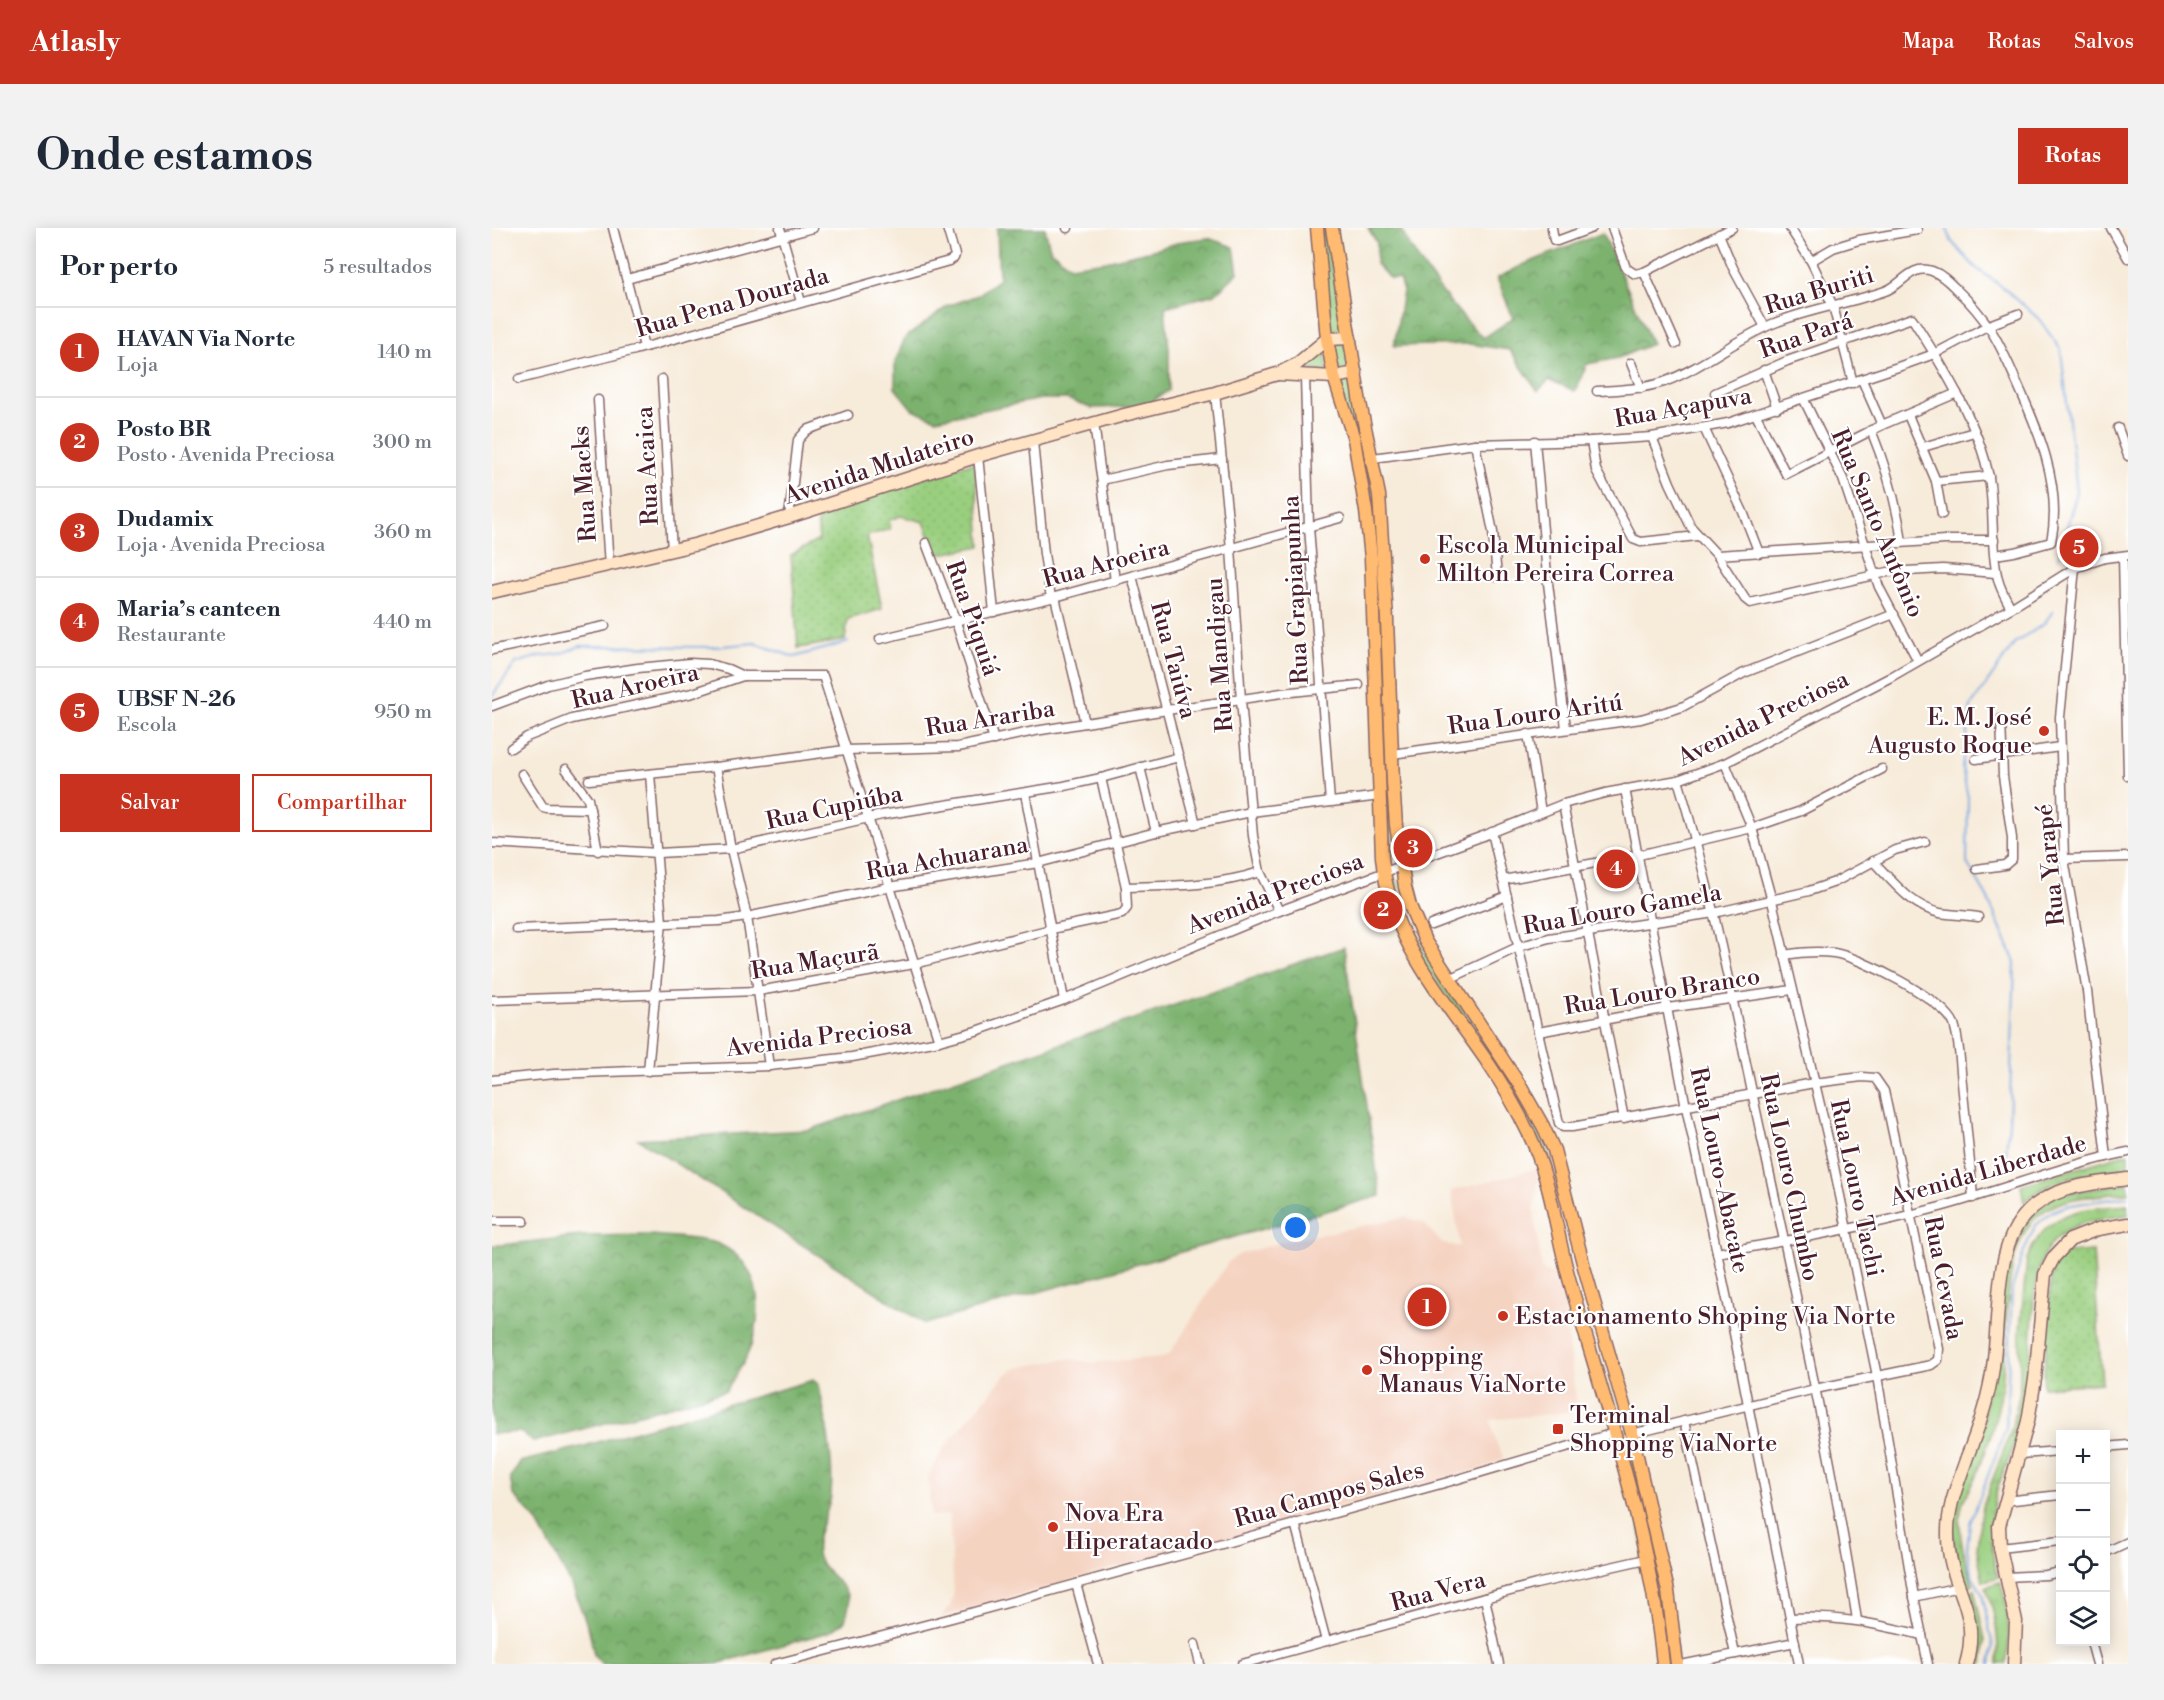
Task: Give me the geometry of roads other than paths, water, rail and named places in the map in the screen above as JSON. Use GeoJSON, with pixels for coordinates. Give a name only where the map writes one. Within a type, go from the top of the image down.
{"type":"FeatureCollection","features":[{"type":"Feature","properties":{"kind":"main road"},"geometry":{"type":"LineString","coordinates":[[1317,228],[1334,377],[1354,439],[1366,511],[1374,612],[1384,872],[1395,915],[1413,956],[1489,1064],[1510,1098],[1533,1144],[1614,1433],[1646,1559],[1663,1664]]}},
{"type":"Feature","properties":{"kind":"main road"},"geometry":{"type":"LineString","coordinates":[[1332,228],[1360,403],[1373,458],[1384,549],[1396,825],[1401,866],[1410,906],[1419,929],[1449,979],[1520,1084],[1544,1129],[1556,1158],[1584,1267],[1632,1434],[1668,1591],[1677,1664]]}},
{"type":"Feature","properties":{"kind":"street"},"geometry":{"type":"LineString","coordinates":[[613,228],[644,347]]}},
{"type":"Feature","properties":{"kind":"street"},"geometry":{"type":"LineString","coordinates":[[627,279],[781,232],[813,228]]}},
{"type":"Feature","properties":{"kind":"street","name":"Rua Pena Dourada"},"geometry":{"type":"LineString","coordinates":[[519,380],[949,261],[954,258],[948,228]]}},
{"type":"Feature","properties":{"kind":"street"},"geometry":{"type":"LineString","coordinates":[[1552,228],[1555,241],[1592,228]]}},
{"type":"Feature","properties":{"kind":"street"},"geometry":{"type":"LineString","coordinates":[[1612,228],[1626,268],[1635,274],[1644,272],[1732,228]]}},
{"type":"Feature","properties":{"kind":"street"},"geometry":{"type":"LineString","coordinates":[[1790,228],[1811,261],[1833,306],[1852,383]]}},
{"type":"Feature","properties":{"kind":"street"},"geometry":{"type":"LineString","coordinates":[[2111,228],[2128,258]]}},
{"type":"Feature","properties":{"kind":"street"},"geometry":{"type":"LineString","coordinates":[[1811,261],[1833,248],[1859,240],[1917,230]]}},
{"type":"Feature","properties":{"kind":"street"},"geometry":{"type":"LineString","coordinates":[[781,232],[801,302]]}},
{"type":"Feature","properties":{"kind":"street"},"geometry":{"type":"LineString","coordinates":[[1719,234],[1733,268],[1766,327]]}},
{"type":"Feature","properties":{"kind":"street","name":"Rua Buriti"},"geometry":{"type":"LineString","coordinates":[[1597,391],[1641,388],[1686,372],[1766,327],[1799,314],[1887,290],[1912,272],[1930,270],[1945,278],[1989,325],[2022,392],[2042,444],[2052,488],[2053,516],[2050,542],[1995,555]]}},
{"type":"Feature","properties":{"kind":"street"},"geometry":{"type":"LineString","coordinates":[[1644,272],[1676,344]]}},
{"type":"Feature","properties":{"kind":"street","name":"Rua Açapuva"},"geometry":{"type":"LineString","coordinates":[[1373,458],[1475,444],[1652,437],[1704,428],[1756,415],[1934,354],[1989,325],[2018,314]]}},
{"type":"Feature","properties":{"kind":"street","name":"Rua Pará"},"geometry":{"type":"LineString","coordinates":[[1715,393],[1764,370],[1912,318],[1934,354]]}},
{"type":"Feature","properties":{"kind":"street"},"geometry":{"type":"LineString","coordinates":[[1328,339],[1350,338]]}},
{"type":"Feature","properties":{"kind":"street","name":"Avenida Mulateiro"},"geometry":{"type":"LineString","coordinates":[[492,592],[672,551],[789,517],[978,456],[1094,423],[1215,393],[1277,374],[1298,364],[1328,339]]}},
{"type":"Feature","properties":{"kind":"street"},"geometry":{"type":"LineString","coordinates":[[1934,354],[1957,393],[1974,432],[1989,476],[1994,512],[1996,573],[2011,608]]}},
{"type":"Feature","properties":{"kind":"street"},"geometry":{"type":"LineString","coordinates":[[1631,363],[1641,388]]}},
{"type":"Feature","properties":{"kind":"street"},"geometry":{"type":"LineString","coordinates":[[1764,370],[1777,408]]}},
{"type":"Feature","properties":{"kind":"street","name":"Avenida Mulateiro"},"geometry":{"type":"LineString","coordinates":[[1277,374],[1334,377],[1356,373]]}},
{"type":"Feature","properties":{"kind":"street","name":"Rua Grapiapunha"},"geometry":{"type":"LineString","coordinates":[[1305,376],[1309,527],[1330,802]]}},
{"type":"Feature","properties":{"kind":"street","name":"Rua Acaica"},"geometry":{"type":"LineString","coordinates":[[662,379],[672,551]]}},
{"type":"Feature","properties":{"kind":"street"},"geometry":{"type":"LineString","coordinates":[[1862,380],[1882,425]]}},
{"type":"Feature","properties":{"kind":"street","name":"Rua Mandigau"},"geometry":{"type":"LineString","coordinates":[[1215,393],[1231,548],[1253,836],[1260,872],[1279,911]]}},
{"type":"Feature","properties":{"kind":"street"},"geometry":{"type":"LineString","coordinates":[[1756,415],[1786,474],[1871,430],[1957,393]]}},
{"type":"Feature","properties":{"kind":"street","name":"Rua Santo Antônio"},"geometry":{"type":"LineString","coordinates":[[1804,399],[1843,479],[1874,575],[1918,661]]}},
{"type":"Feature","properties":{"kind":"street","name":"Rua Macks"},"geometry":{"type":"LineString","coordinates":[[598,400],[609,566]]}},
{"type":"Feature","properties":{"kind":"street"},"geometry":{"type":"LineString","coordinates":[[789,517],[798,440],[807,430],[848,415]]}},
{"type":"Feature","properties":{"kind":"street"},"geometry":{"type":"LineString","coordinates":[[1908,415],[1936,481],[1942,514]]}},
{"type":"Feature","properties":{"kind":"street"},"geometry":{"type":"LineString","coordinates":[[1094,423],[1115,581]]}},
{"type":"Feature","properties":{"kind":"street"},"geometry":{"type":"LineString","coordinates":[[1704,428],[1743,512],[1759,553]]}},
{"type":"Feature","properties":{"kind":"street"},"geometry":{"type":"LineString","coordinates":[[2118,428],[2128,456]]}},
{"type":"Feature","properties":{"kind":"street"},"geometry":{"type":"LineString","coordinates":[[1871,430],[1885,465],[1898,510],[1902,542]]}},
{"type":"Feature","properties":{"kind":"street"},"geometry":{"type":"LineString","coordinates":[[1923,447],[1974,432]]}},
{"type":"Feature","properties":{"kind":"street"},"geometry":{"type":"LineString","coordinates":[[1652,437],[1691,527],[1717,555],[1748,602],[1758,602],[1827,584],[1910,570],[1943,569],[1996,573]]}},
{"type":"Feature","properties":{"kind":"street"},"geometry":{"type":"LineString","coordinates":[[1033,441],[1044,554],[1085,723]]}},
{"type":"Feature","properties":{"kind":"street"},"geometry":{"type":"LineString","coordinates":[[1535,441],[1547,575],[1566,728]]}},
{"type":"Feature","properties":{"kind":"street"},"geometry":{"type":"LineString","coordinates":[[1591,441],[1596,470],[1632,539],[1641,542],[1697,536]]}},
{"type":"Feature","properties":{"kind":"street"},"geometry":{"type":"LineString","coordinates":[[1475,444],[1493,532],[1497,577]]}},
{"type":"Feature","properties":{"kind":"street"},"geometry":{"type":"LineString","coordinates":[[978,456],[994,612]]}},
{"type":"Feature","properties":{"kind":"street"},"geometry":{"type":"LineString","coordinates":[[1102,480],[1168,465],[1222,459]]}},
{"type":"Feature","properties":{"kind":"street"},"geometry":{"type":"LineString","coordinates":[[1936,481],[1989,476]]}},
{"type":"Feature","properties":{"kind":"street","name":"Rua Aroeira"},"geometry":{"type":"LineString","coordinates":[[880,639],[1053,598],[1340,518]]}},
{"type":"Feature","properties":{"kind":"street"},"geometry":{"type":"LineString","coordinates":[[1717,555],[1902,542],[1994,540]]}},
{"type":"Feature","properties":{"kind":"street","name":"Rua Piquiá"},"geometry":{"type":"LineString","coordinates":[[926,543],[956,622],[994,740]]}},
{"type":"Feature","properties":{"kind":"street"},"geometry":{"type":"LineString","coordinates":[[2126,555],[2128,776]]}},
{"type":"Feature","properties":{"kind":"street","name":"Avenida Preciosa"},"geometry":{"type":"LineString","coordinates":[[492,1080],[554,1074],[769,1066],[852,1057],[939,1041],[1005,1021],[1065,1000],[1279,911],[1563,804],[1625,789],[1678,780],[1725,763],[1881,682],[2011,608],[2075,568],[2105,558],[2126,555]]}},
{"type":"Feature","properties":{"kind":"street","name":"Rua Yarapé"},"geometry":{"type":"LineString","coordinates":[[2075,568],[2062,688],[2060,747],[2064,860],[2087,991],[2106,1157]]}},
{"type":"Feature","properties":{"kind":"street","name":"Rua Taiúva"},"geometry":{"type":"LineString","coordinates":[[1132,576],[1196,824]]}},
{"type":"Feature","properties":{"kind":"street","name":"Rua Louro Aritú"},"geometry":{"type":"LineString","coordinates":[[1392,754],[1641,718],[1682,707],[1744,673],[1894,614]]}},
{"type":"Feature","properties":{"kind":"street"},"geometry":{"type":"LineString","coordinates":[[492,650],[605,626]]}},
{"type":"Feature","properties":{"kind":"street"},"geometry":{"type":"LineString","coordinates":[[492,706],[548,685],[585,676],[638,668],[690,663],[709,664],[743,676]]}},
{"type":"Feature","properties":{"kind":"street","name":"Rua Aroeira"},"geometry":{"type":"LineString","coordinates":[[511,748],[535,733],[572,719],[693,693],[743,676],[820,674],[825,678],[845,750]]}},
{"type":"Feature","properties":{"kind":"street","name":"Rua Arariba"},"geometry":{"type":"LineString","coordinates":[[589,780],[716,767],[845,750],[958,747],[1167,710],[1359,685]]}},
{"type":"Feature","properties":{"kind":"street"},"geometry":{"type":"LineString","coordinates":[[1977,869],[2005,865],[2012,859],[2012,838],[2002,755],[2001,719]]}},
{"type":"Feature","properties":{"kind":"street"},"geometry":{"type":"LineString","coordinates":[[1528,734],[1541,812]]}},
{"type":"Feature","properties":{"kind":"street"},"geometry":{"type":"LineString","coordinates":[[1976,759],[2060,747]]}},
{"type":"Feature","properties":{"kind":"street"},"geometry":{"type":"LineString","coordinates":[[845,750],[939,1041]]}},
{"type":"Feature","properties":{"kind":"street","name":"Rua Cupiúba"},"geometry":{"type":"LineString","coordinates":[[492,843],[658,853],[731,849],[867,819],[1024,794],[1101,778],[1179,757]]}},
{"type":"Feature","properties":{"kind":"street","name":"Rua Louro Tachi"},"geometry":{"type":"LineString","coordinates":[[1725,763],[1752,828],[1772,901],[1847,1229],[1877,1376],[1914,1597],[1928,1664]]}},
{"type":"Feature","properties":{"kind":"street"},"geometry":{"type":"LineString","coordinates":[[716,767],[731,849],[747,917],[769,1066]]}},
{"type":"Feature","properties":{"kind":"street"},"geometry":{"type":"LineString","coordinates":[[1140,767],[1156,832]]}},
{"type":"Feature","properties":{"kind":"street"},"geometry":{"type":"LineString","coordinates":[[566,769],[584,791],[598,850]]}},
{"type":"Feature","properties":{"kind":"street"},"geometry":{"type":"LineString","coordinates":[[1503,880],[1639,855],[1752,828],[1801,811],[1882,769]]}},
{"type":"Feature","properties":{"kind":"street"},"geometry":{"type":"LineString","coordinates":[[522,774],[543,807],[590,809]]}},
{"type":"Feature","properties":{"kind":"street"},"geometry":{"type":"LineString","coordinates":[[648,1071],[662,922],[650,774]]}},
{"type":"Feature","properties":{"kind":"street"},"geometry":{"type":"LineString","coordinates":[[1101,778],[1126,887],[1200,884],[1230,880],[1260,872]]}},
{"type":"Feature","properties":{"kind":"street","name":"Rua Louro Chumbo"},"geometry":{"type":"LineString","coordinates":[[1678,780],[1697,841],[1734,999],[1815,1389],[1857,1620]]}},
{"type":"Feature","properties":{"kind":"street","name":"Rua Louro-Abacate"},"geometry":{"type":"LineString","coordinates":[[1625,789],[1686,1107],[1799,1664]]}},
{"type":"Feature","properties":{"kind":"street"},"geometry":{"type":"LineString","coordinates":[[1024,794],[1065,1000]]}},
{"type":"Feature","properties":{"kind":"street","name":"Rua Achuarana"},"geometry":{"type":"LineString","coordinates":[[516,929],[719,921],[747,917],[889,887],[1038,862],[1156,832],[1251,812],[1380,796]]}},
{"type":"Feature","properties":{"kind":"street"},"geometry":{"type":"LineString","coordinates":[[1563,804],[1624,1119]]}},
{"type":"Feature","properties":{"kind":"street"},"geometry":{"type":"LineString","coordinates":[[1492,832],[1559,1123],[1572,1127],[1624,1119],[1814,1083]]}},
{"type":"Feature","properties":{"kind":"street","name":"Rua Louro Gamela"},"geometry":{"type":"LineString","coordinates":[[1449,979],[1518,947],[1549,938],[1714,913],[1809,891],[1835,882],[1895,850],[1925,842]]}},
{"type":"Feature","properties":{"kind":"street"},"geometry":{"type":"LineString","coordinates":[[2064,860],[2128,857]]}},
{"type":"Feature","properties":{"kind":"street"},"geometry":{"type":"LineString","coordinates":[[1873,861],[1909,897],[1925,907],[1938,912],[1978,917]]}},
{"type":"Feature","properties":{"kind":"street","name":"Rua Maçurã"},"geometry":{"type":"LineString","coordinates":[[492,1000],[758,991],[914,964],[1051,928],[1122,914],[1127,908],[1126,887]]}},
{"type":"Feature","properties":{"kind":"street"},"geometry":{"type":"LineString","coordinates":[[1431,925],[1507,896]]}},
{"type":"Feature","properties":{"kind":"street"},"geometry":{"type":"LineString","coordinates":[[1784,955],[1803,952],[1835,953],[1863,962],[1919,993],[1951,1017],[1958,1044],[1973,1198]]}},
{"type":"Feature","properties":{"kind":"street","name":"Rua Louro Branco"},"geometry":{"type":"LineString","coordinates":[[1538,1032],[1668,1008],[1792,990]]}},
{"type":"Feature","properties":{"kind":"street","name":"Rua Cevada"},"geometry":{"type":"LineString","coordinates":[[1814,1083],[1875,1078],[1884,1091],[1912,1214],[1939,1349],[1938,1360],[1932,1365],[1877,1376]]}},
{"type":"Feature","properties":{"kind":"street"},"geometry":{"type":"LineString","coordinates":[[1544,1129],[1559,1123]]}},
{"type":"Feature","properties":{"kind":"street","name":"Avenida Liberdade"},"geometry":{"type":"LineString","coordinates":[[1717,1253],[1847,1229],[1912,1214],[1973,1198],[2057,1170],[2128,1152]]}},
{"type":"Feature","properties":{"kind":"street"},"geometry":{"type":"LineString","coordinates":[[1966,1664],[1970,1651],[1971,1625],[1950,1557],[1949,1510],[1974,1439],[1991,1380],[2001,1278],[2012,1237],[2022,1217],[2047,1196],[2083,1185],[2128,1179]]}},
{"type":"Feature","properties":{"kind":"street"},"geometry":{"type":"LineString","coordinates":[[492,1221],[524,1221]]}},
{"type":"Feature","properties":{"kind":"street"},"geometry":{"type":"LineString","coordinates":[[2014,1664],[2016,1621],[2000,1548],[2000,1518],[2020,1454],[2035,1379],[2045,1274],[2048,1265],[2058,1251],[2078,1235],[2128,1224]]}},
{"type":"Feature","properties":{"kind":"street"},"geometry":{"type":"LineString","coordinates":[[1632,1434],[1877,1376]]}},
{"type":"Feature","properties":{"kind":"street"},"geometry":{"type":"LineString","coordinates":[[1684,1421],[1735,1654]]}},
{"type":"Feature","properties":{"kind":"street","name":"Rua Campos Sales"},"geometry":{"type":"LineString","coordinates":[[775,1664],[796,1661],[1484,1472],[1614,1433]]}},
{"type":"Feature","properties":{"kind":"street"},"geometry":{"type":"LineString","coordinates":[[2110,1447],[2128,1445]]}},
{"type":"Feature","properties":{"kind":"street"},"geometry":{"type":"LineString","coordinates":[[2020,1454],[2056,1451]]}},
{"type":"Feature","properties":{"kind":"street"},"geometry":{"type":"LineString","coordinates":[[2005,1501],[2056,1496]]}},
{"type":"Feature","properties":{"kind":"street"},"geometry":{"type":"LineString","coordinates":[[1296,1523],[1326,1641]]}},
{"type":"Feature","properties":{"kind":"street"},"geometry":{"type":"LineString","coordinates":[[2000,1548],[2056,1542]]}},
{"type":"Feature","properties":{"kind":"street"},"geometry":{"type":"LineString","coordinates":[[2110,1550],[2128,1542]]}},
{"type":"Feature","properties":{"kind":"street","name":"Rua Vera"},"geometry":{"type":"LineString","coordinates":[[1242,1664],[1536,1584],[1646,1559]]}},
{"type":"Feature","properties":{"kind":"street"},"geometry":{"type":"LineString","coordinates":[[2006,1577],[2056,1573]]}},
{"type":"Feature","properties":{"kind":"street"},"geometry":{"type":"LineString","coordinates":[[1076,1584],[1098,1664]]}},
{"type":"Feature","properties":{"kind":"street"},"geometry":{"type":"LineString","coordinates":[[1914,1597],[1959,1587]]}},
{"type":"Feature","properties":{"kind":"street"},"geometry":{"type":"LineString","coordinates":[[1485,1599],[1499,1664]]}},
{"type":"Feature","properties":{"kind":"street"},"geometry":{"type":"LineString","coordinates":[[1790,1618],[1814,1616],[1857,1620],[1922,1635]]}},
{"type":"Feature","properties":{"kind":"street"},"geometry":{"type":"LineString","coordinates":[[1686,1664],[1795,1642]]}},
{"type":"Feature","properties":{"kind":"street"},"geometry":{"type":"LineString","coordinates":[[1195,1644],[1200,1664]]}},
{"type":"Feature","properties":{"kind":"street"},"geometry":{"type":"LineString","coordinates":[[2092,1646],[2097,1664]]}},
{"type":"Feature","properties":{"kind":"waterway"},"geometry":{"type":"LineString","coordinates":[[1947,228],[1951,241],[1976,268],[2004,288],[2039,319],[2061,350],[2077,492],[2058,558]]}},
{"type":"Feature","properties":{"kind":"waterway"},"geometry":{"type":"LineString","coordinates":[[2004,1170],[2009,1124],[2015,962],[1987,897],[1967,863],[1968,798],[1962,767],[1971,706],[2015,643],[2044,624],[2053,611]]}},
{"type":"Feature","properties":{"kind":"waterway"},"geometry":{"type":"LineString","coordinates":[[492,696],[516,663],[540,656],[560,654],[580,646],[713,647],[755,643],[794,657],[848,642]]}},
{"type":"Feature","properties":{"kind":"waterway"},"geometry":{"type":"LineString","coordinates":[[1991,1664],[1993,1647],[1982,1593],[1971,1574],[1967,1548],[1970,1523],[2006,1428],[2012,1289],[2035,1226],[2051,1212],[2066,1206],[2128,1197]]}},
{"type":"Feature","properties":{"kind":"place","name":"UBSF N-26"},"geometry":{"type":"Point","coordinates":[2079,548]}},
{"type":"Feature","properties":{"kind":"place","name":"Escola Municipal Milton Pereira Correa"},"geometry":{"type":"Point","coordinates":[1425,559]}},
{"type":"Feature","properties":{"kind":"place","name":"E. M. José Augusto Roque"},"geometry":{"type":"Point","coordinates":[2044,731]}},
{"type":"Feature","properties":{"kind":"place","name":"Dudamix"},"geometry":{"type":"Point","coordinates":[1413,848]}},
{"type":"Feature","properties":{"kind":"place","name":"Maria’s canteen"},"geometry":{"type":"Point","coordinates":[1616,869]}},
{"type":"Feature","properties":{"kind":"place","name":"Posto BR"},"geometry":{"type":"Point","coordinates":[1383,910]}},
{"type":"Feature","properties":{"kind":"place","name":"HAVAN Via Norte"},"geometry":{"type":"Point","coordinates":[1427,1307]}},
{"type":"Feature","properties":{"kind":"place","name":"Estacionamento Shoping Via Norte"},"geometry":{"type":"Point","coordinates":[1503,1316]}},
{"type":"Feature","properties":{"kind":"place","name":"Shopping Manaus ViaNorte"},"geometry":{"type":"Point","coordinates":[1367,1370]}},
{"type":"Feature","properties":{"kind":"place","name":"Terminal Shopping ViaNorte"},"geometry":{"type":"Point","coordinates":[1558,1429]}},
{"type":"Feature","properties":{"kind":"place","name":"Nova Era Hiperatacado"},"geometry":{"type":"Point","coordinates":[1053,1527]}}]}
